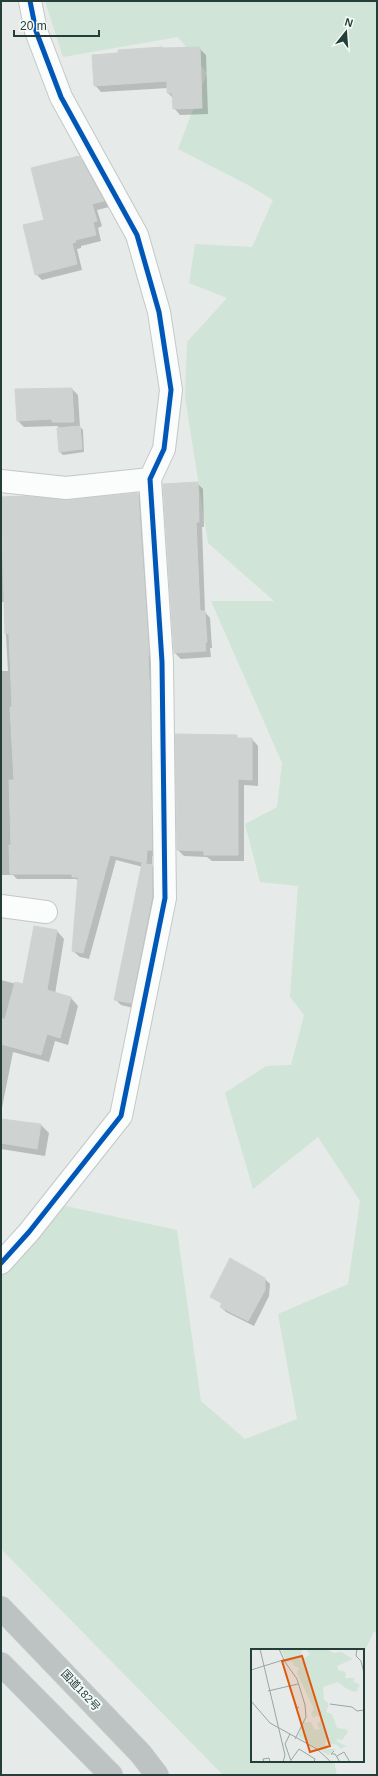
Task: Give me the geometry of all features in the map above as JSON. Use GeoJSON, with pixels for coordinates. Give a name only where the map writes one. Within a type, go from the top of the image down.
{"type":"FeatureCollection","features":[{"type":"Feature","properties":{"kind":"highway","name":"国道182号"},"geometry":{"type":"LineString","coordinates":[[1,1608],[136,1748],[157,1775]]}},
{"type":"Feature","properties":{"kind":"highway"},"geometry":{"type":"LineString","coordinates":[[1,1664],[111,1775]]}},
{"type":"Feature","properties":{"kind":"street"},"geometry":{"type":"LineString","coordinates":[[1,1263],[29,1232],[121,1116],[165,898],[162,662],[150,479],[164,449],[171,390],[159,312],[136,235],[61,97],[36,31],[30,1]]}},
{"type":"Feature","properties":{"kind":"street"},"geometry":{"type":"LineString","coordinates":[[1,481],[66,488],[150,479]]}},
{"type":"Feature","properties":{"kind":"street"},"geometry":{"type":"LineString","coordinates":[[1,906],[46,912]]}},
{"type":"Feature","properties":{"kind":"green space"},"geometry":{"type":"Polygon","coordinates":[[[45,1],[377,1],[377,1633],[374,1631],[364,1653],[364,1649],[251,1649],[251,1762],[334,1762],[337,1775],[223,1775],[1,1549],[1,1266],[52,1203],[177,1230],[201,1401],[245,1439],[297,1419],[278,1314],[348,1284],[360,1201],[318,1137],[253,1189],[225,1093],[266,1066],[291,1065],[304,1015],[290,997],[298,886],[260,882],[245,824],[277,807],[282,763],[211,601],[274,601],[208,543],[185,397],[187,342],[227,298],[189,283],[195,244],[252,247],[273,200],[250,186],[178,149],[207,73],[178,37],[63,57],[45,1]]]}},
{"type":"Feature","properties":{"kind":"building"},"geometry":{"type":"Polygon","coordinates":[[[163,47],[200,47],[202,108],[173,109],[172,93],[167,93],[167,81],[94,86],[92,55],[118,53],[118,50],[163,47]]]}},
{"type":"Feature","properties":{"kind":"building"},"geometry":{"type":"Polygon","coordinates":[[[79,156],[104,201],[92,204],[97,221],[93,222],[96,235],[75,240],[76,242],[72,243],[77,264],[35,275],[23,225],[44,220],[31,168],[79,156]]]}},
{"type":"Feature","properties":{"kind":"building"},"geometry":{"type":"Polygon","coordinates":[[[72,388],[74,422],[52,422],[52,419],[17,421],[15,389],[72,388]]]}},
{"type":"Feature","properties":{"kind":"building"},"geometry":{"type":"Polygon","coordinates":[[[80,426],[82,449],[59,452],[57,428],[80,426]]]}},
{"type":"Feature","properties":{"kind":"building"},"geometry":{"type":"Polygon","coordinates":[[[198,482],[199,522],[196,522],[200,611],[205,611],[207,642],[205,643],[206,651],[174,653],[163,484],[198,482]]]}},
{"type":"Feature","properties":{"kind":"building"},"geometry":{"type":"Polygon","coordinates":[[[138,493],[149,655],[152,850],[147,850],[146,863],[110,855],[83,953],[72,951],[78,877],[72,877],[72,874],[10,874],[9,845],[11,845],[9,780],[14,780],[10,707],[12,707],[9,633],[5,634],[1,497],[25,496],[67,500],[138,493]]]}},
{"type":"Feature","properties":{"kind":"building"},"geometry":{"type":"Polygon","coordinates":[[[175,734],[237,735],[237,738],[252,738],[252,780],[238,779],[238,855],[204,855],[204,851],[177,850],[175,734]]]}},
{"type":"Feature","properties":{"kind":"building"},"geometry":{"type":"Polygon","coordinates":[[[142,863],[152,865],[152,897],[131,1003],[114,1000],[142,863]]]}},
{"type":"Feature","properties":{"kind":"building"},"geometry":{"type":"Polygon","coordinates":[[[34,926],[57,930],[47,990],[71,997],[60,1038],[47,1034],[41,1055],[1,1044],[1,1019],[5,1019],[15,982],[23,984],[34,926]]]}},
{"type":"Feature","properties":{"kind":"building"},"geometry":{"type":"Polygon","coordinates":[[[1,1119],[41,1124],[37,1149],[1,1143],[1,1119]]]}},
{"type":"Feature","properties":{"kind":"building"},"geometry":{"type":"Polygon","coordinates":[[[230,1258],[265,1278],[265,1290],[248,1321],[220,1307],[222,1303],[210,1297],[230,1258]]]}},
{"type":"Feature","properties":{"kind":"cycle path"},"geometry":{"type":"LineString","coordinates":[[1,1263],[29,1232],[121,1116],[165,898],[162,662],[150,479],[164,449],[171,390],[159,312],[137,235],[61,97],[36,31],[30,1]]}}]}
